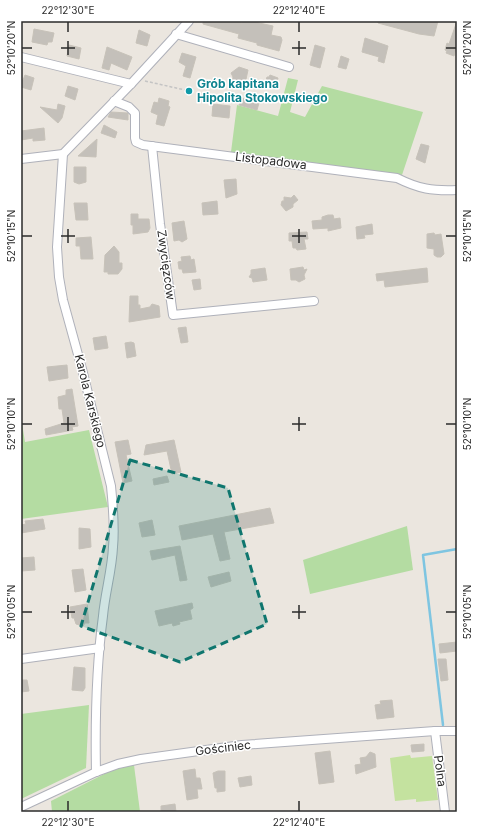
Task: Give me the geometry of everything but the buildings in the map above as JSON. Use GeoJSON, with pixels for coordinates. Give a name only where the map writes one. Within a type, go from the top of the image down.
{"type":"FeatureCollection","features":[{"type":"Feature","properties":{"kind":"street"},"geometry":{"type":"LineString","coordinates":[[21,160],[63,154],[139,76],[189,21]]}},
{"type":"Feature","properties":{"kind":"street"},"geometry":{"type":"LineString","coordinates":[[176,34],[289,67]]}},
{"type":"Feature","properties":{"kind":"street"},"geometry":{"type":"LineString","coordinates":[[21,57],[131,84]]}},
{"type":"Feature","properties":{"kind":"street","name":"Listopadowa"},"geometry":{"type":"LineString","coordinates":[[114,101],[133,110],[135,114],[134,135],[136,142],[152,146],[396,178],[414,187],[429,191],[457,190]]}},
{"type":"Feature","properties":{"kind":"street","name":"Zwycięzców"},"geometry":{"type":"LineString","coordinates":[[152,146],[160,224],[173,315],[314,300]]}},
{"type":"Feature","properties":{"kind":"street","name":"Karola Karskiego"},"geometry":{"type":"LineString","coordinates":[[63,154],[57,247],[59,277],[63,300],[82,368],[111,486],[113,505],[113,547],[100,648],[96,715],[96,772]]}},
{"type":"Feature","properties":{"kind":"street"},"geometry":{"type":"LineString","coordinates":[[21,659],[100,648]]}},
{"type":"Feature","properties":{"kind":"street","name":"Gościniec"},"geometry":{"type":"LineString","coordinates":[[21,807],[96,772],[118,764],[242,745],[435,731],[457,731]]}},
{"type":"Feature","properties":{"kind":"street","name":"Polna"},"geometry":{"type":"LineString","coordinates":[[435,731],[445,812]]}},
{"type":"Feature","properties":{"kind":"path"},"geometry":{"type":"LineString","coordinates":[[139,76],[146,81],[185,90]]}},
{"type":"Feature","properties":{"kind":"highlighted area"},"geometry":{"type":"Polygon","coordinates":[[[130,460],[228,488],[267,624],[180,662],[81,626],[130,460]]]}},
{"type":"Feature","properties":{"kind":"green space"},"geometry":{"type":"Polygon","coordinates":[[[288,78],[298,80],[290,112],[305,117],[322,86],[423,112],[402,175],[231,152],[237,105],[278,116],[288,78]]]}},
{"type":"Feature","properties":{"kind":"green space"},"geometry":{"type":"Polygon","coordinates":[[[21,417],[25,442],[89,430],[108,507],[21,519],[21,417]]]}},
{"type":"Feature","properties":{"kind":"green space"},"geometry":{"type":"Polygon","coordinates":[[[407,526],[413,570],[310,594],[303,560],[407,526]]]}},
{"type":"Feature","properties":{"kind":"green space"},"geometry":{"type":"Polygon","coordinates":[[[89,705],[86,768],[21,799],[21,714],[89,705]]]}},
{"type":"Feature","properties":{"kind":"green space"},"geometry":{"type":"Polygon","coordinates":[[[410,755],[411,758],[432,756],[438,800],[416,802],[416,799],[395,801],[390,758],[410,755]]]}},
{"type":"Feature","properties":{"kind":"green space"},"geometry":{"type":"Polygon","coordinates":[[[134,765],[140,812],[52,812],[51,801],[114,769],[134,765]]]}},
{"type":"Feature","properties":{"kind":"waterway"},"geometry":{"type":"LineString","coordinates":[[443,725],[423,555],[457,549]]}},
{"type":"Feature","properties":{"kind":"place","name":"Grób kapitana Hipolita Stokowskiego"},"geometry":{"type":"Point","coordinates":[189,91]}}]}
